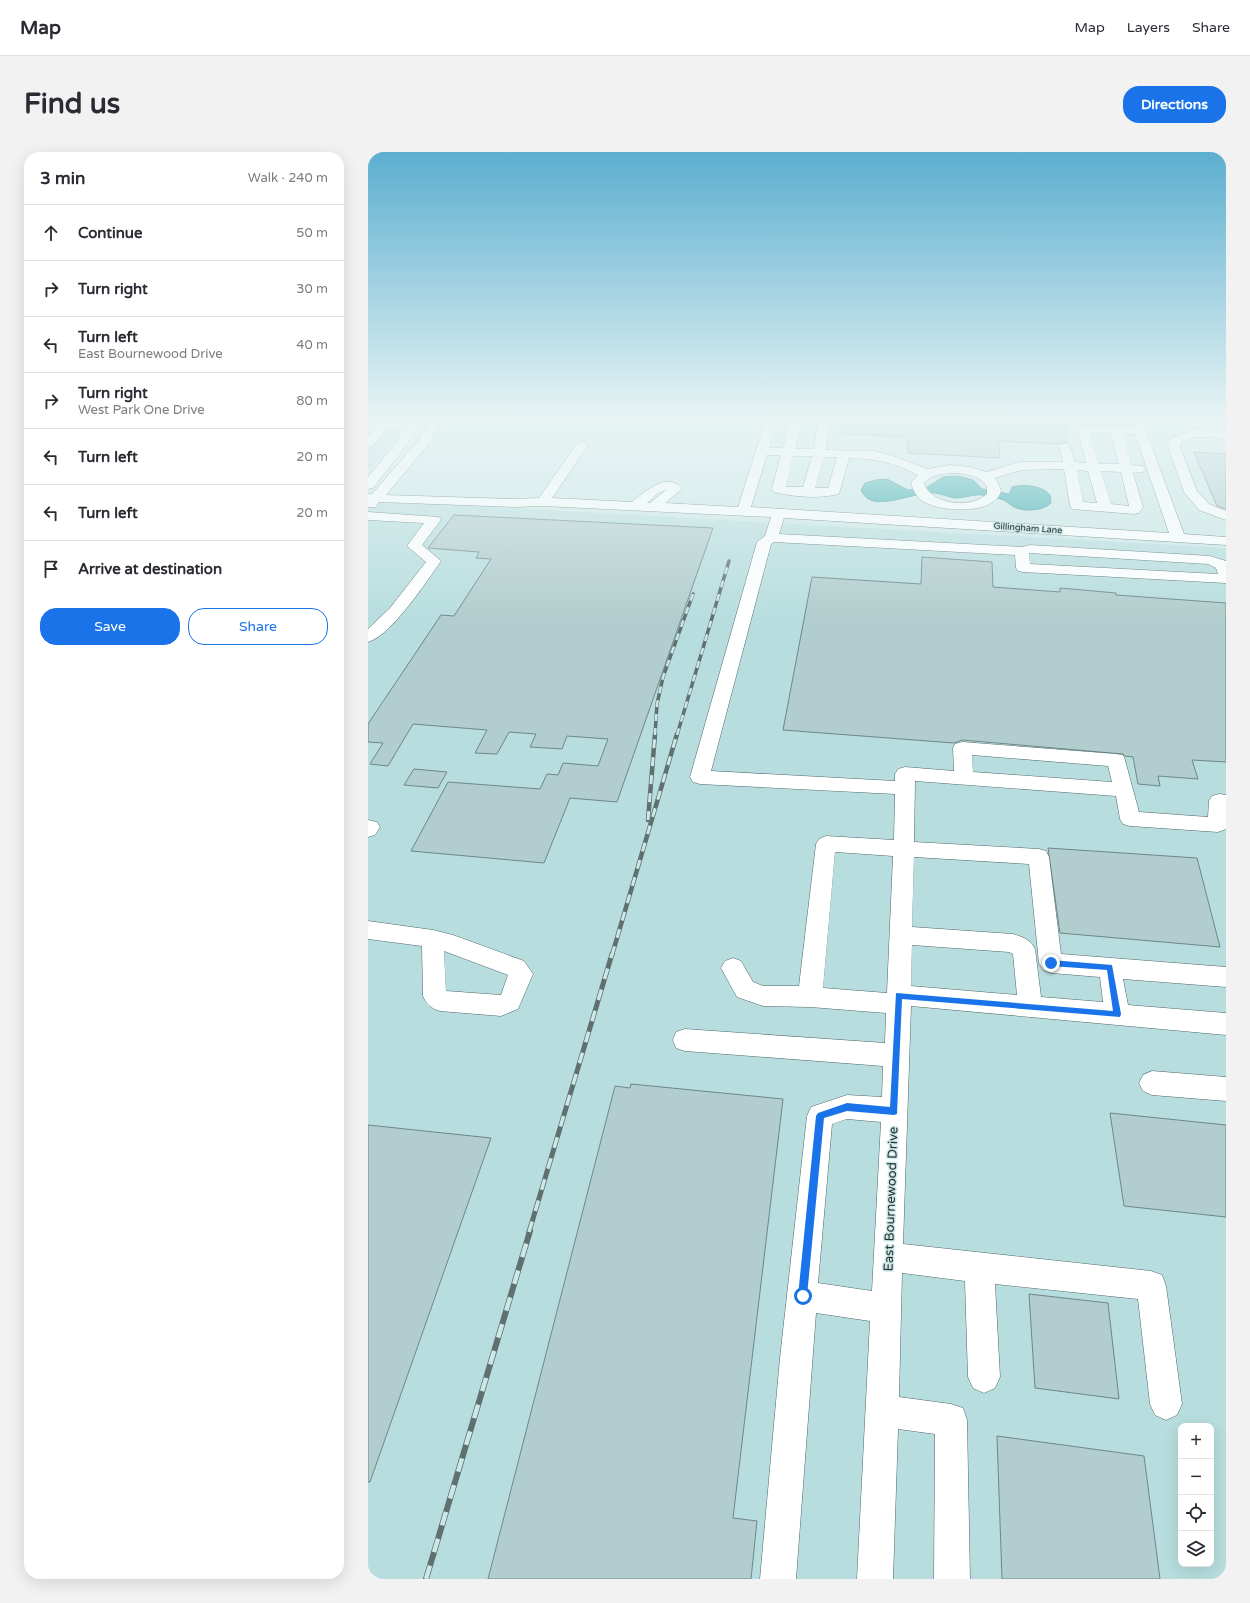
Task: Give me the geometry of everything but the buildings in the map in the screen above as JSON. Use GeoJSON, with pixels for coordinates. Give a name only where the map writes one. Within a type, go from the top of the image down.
{"type":"FeatureCollection","features":[{"type":"Feature","properties":{"kind":"street"},"geometry":{"type":"LineString","coordinates":[[371,501],[387,487]]}},
{"type":"Feature","properties":{"kind":"street","name":"Gillingham Lane"},"geometry":{"type":"LineString","coordinates":[[396,487],[519,496],[543,502]]}},
{"type":"Feature","properties":{"kind":"street"},"geometry":{"type":"LineString","coordinates":[[543,502],[554,487]]}},
{"type":"Feature","properties":{"kind":"street"},"geometry":{"type":"LineString","coordinates":[[635,506],[660,487]]}},
{"type":"Feature","properties":{"kind":"street"},"geometry":{"type":"LineString","coordinates":[[653,507],[675,489],[672,487]]}},
{"type":"Feature","properties":{"kind":"street"},"geometry":{"type":"LineString","coordinates":[[743,511],[751,487]]}},
{"type":"Feature","properties":{"kind":"street"},"geometry":{"type":"LineString","coordinates":[[780,487],[779,489],[829,492],[834,491],[835,487]]}},
{"type":"Feature","properties":{"kind":"street"},"geometry":{"type":"LineString","coordinates":[[808,491],[809,487]]}},
{"type":"Feature","properties":{"kind":"street"},"geometry":{"type":"LineString","coordinates":[[918,487],[920,491],[932,500],[958,506],[970,505],[992,495],[991,487]]}},
{"type":"Feature","properties":{"kind":"street"},"geometry":{"type":"LineString","coordinates":[[1074,487],[1077,506],[1134,510],[1136,507],[1131,487]]}},
{"type":"Feature","properties":{"kind":"street"},"geometry":{"type":"LineString","coordinates":[[1099,487],[1105,508]]}},
{"type":"Feature","properties":{"kind":"street"},"geometry":{"type":"LineString","coordinates":[[1160,487],[1178,538]]}},
{"type":"Feature","properties":{"kind":"street"},"geometry":{"type":"LineString","coordinates":[[1189,487],[1191,492],[1204,507],[1226,516]]}},
{"type":"Feature","properties":{"kind":"street","name":"Gillingham Lane"},"geometry":{"type":"LineString","coordinates":[[371,501],[543,502],[743,511],[1226,541]]}},
{"type":"Feature","properties":{"kind":"street"},"geometry":{"type":"LineString","coordinates":[[958,506],[958,547]]}},
{"type":"Feature","properties":{"kind":"street"},"geometry":{"type":"LineString","coordinates":[[771,538],[779,513]]}},
{"type":"Feature","properties":{"kind":"street"},"geometry":{"type":"LineString","coordinates":[[368,516],[434,520],[414,546],[434,561],[389,619],[368,637]]}},
{"type":"Feature","properties":{"kind":"street"},"geometry":{"type":"LineString","coordinates":[[1022,550],[1024,568],[1226,578],[1222,565],[1210,560],[1030,549],[1022,550],[771,538],[764,542],[700,777],[905,788],[905,774],[1124,790]]}},
{"type":"Feature","properties":{"kind":"street"},"geometry":{"type":"LineString","coordinates":[[964,778],[962,748],[1116,760],[1130,819],[1218,825],[1219,801],[1226,802]]}},
{"type":"Feature","properties":{"kind":"street","name":"East Bournewood Drive"},"geometry":{"type":"LineString","coordinates":[[875,1579],[899,1000],[905,788]]}},
{"type":"Feature","properties":{"kind":"street"},"geometry":{"type":"LineString","coordinates":[[810,997],[826,844],[1039,857],[1051,963],[1226,977]]}},
{"type":"Feature","properties":{"kind":"street"},"geometry":{"type":"LineString","coordinates":[[368,930],[433,939]]}},
{"type":"Feature","properties":{"kind":"street"},"geometry":{"type":"LineString","coordinates":[[901,935],[1013,943],[1024,949],[1030,1007]]}},
{"type":"Feature","properties":{"kind":"street"},"geometry":{"type":"LineString","coordinates":[[733,968],[745,990],[763,996],[899,1000],[1030,1007],[1226,1024]]}},
{"type":"Feature","properties":{"kind":"street"},"geometry":{"type":"LineString","coordinates":[[1110,968],[1117,1014]]}},
{"type":"Feature","properties":{"kind":"street"},"geometry":{"type":"LineString","coordinates":[[685,1040],[896,1055]]}},
{"type":"Feature","properties":{"kind":"street"},"geometry":{"type":"LineString","coordinates":[[1152,1083],[1226,1089]]}},
{"type":"Feature","properties":{"kind":"street"},"geometry":{"type":"LineString","coordinates":[[778,1579],[820,1116],[847,1107],[894,1111]]}},
{"type":"Feature","properties":{"kind":"street"},"geometry":{"type":"LineString","coordinates":[[888,1257],[1151,1286],[1166,1404]]}},
{"type":"Feature","properties":{"kind":"street"},"geometry":{"type":"LineString","coordinates":[[973,1267],[980,1275],[984,1377]]}},
{"type":"Feature","properties":{"kind":"street"},"geometry":{"type":"LineString","coordinates":[[803,1296],[886,1308]]}},
{"type":"Feature","properties":{"kind":"street"},"geometry":{"type":"LineString","coordinates":[[882,1411],[951,1420],[952,1579]]}},
{"type":"Feature","properties":{"kind":"shaded area"},"geometry":{"type":"Polygon","coordinates":[[[368,502],[399,502],[1226,548],[1226,1579],[368,1579],[368,502]]]}},
{"type":"Feature","properties":{"kind":"water"},"geometry":{"type":"Polygon","coordinates":[[[863,487],[901,487],[908,490],[928,487],[980,487],[982,489],[1009,494],[1012,487],[1035,487],[1042,489],[1050,495],[1051,503],[1043,508],[1023,510],[1014,507],[1004,500],[985,495],[955,498],[935,493],[926,493],[884,502],[874,501],[866,497],[861,490],[863,487]]]}},
{"type":"Feature","properties":{"kind":"railway"},"geometry":{"type":"LineString","coordinates":[[677,735],[729,561]]}},
{"type":"Feature","properties":{"kind":"railway"},"geometry":{"type":"LineString","coordinates":[[655,735],[657,704],[663,677],[693,594]]}},
{"type":"Feature","properties":{"kind":"railway"},"geometry":{"type":"LineString","coordinates":[[648,820],[655,734]]}},
{"type":"Feature","properties":{"kind":"railway"},"geometry":{"type":"LineString","coordinates":[[612,955],[677,734]]}},
{"type":"Feature","properties":{"kind":"railway"},"geometry":{"type":"LineString","coordinates":[[529,1232],[612,954]]}},
{"type":"Feature","properties":{"kind":"railway"},"geometry":{"type":"LineString","coordinates":[[426,1579],[530,1231]]}},
{"type":"Feature","properties":{"kind":"route"},"geometry":{"type":"LineString","coordinates":[[803,1296],[820,1116],[847,1107],[894,1111],[899,995],[1117,1014],[1110,968],[1051,963]]}}]}
